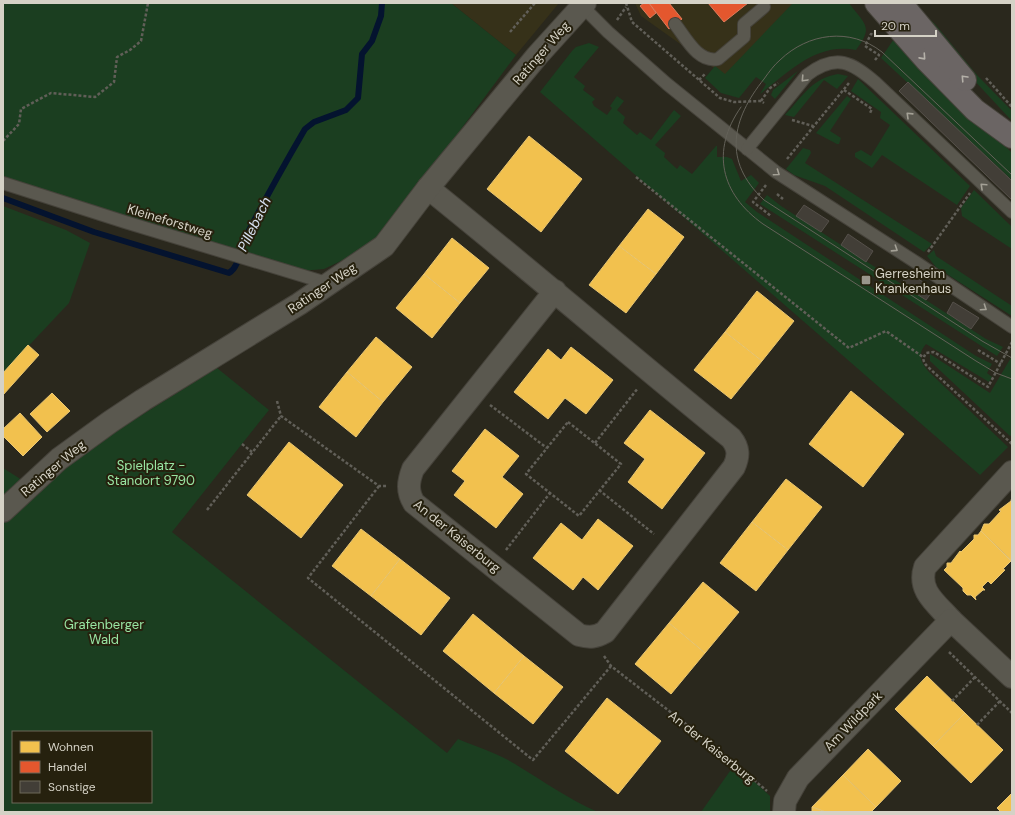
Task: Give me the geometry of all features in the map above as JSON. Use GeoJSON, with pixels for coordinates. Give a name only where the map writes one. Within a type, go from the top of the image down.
{"type":"FeatureCollection","features":[{"type":"Feature","properties":{"kind":"main road"},"geometry":{"type":"LineString","coordinates":[[876,3],[926,60],[975,110],[1009,134]]}},
{"type":"Feature","properties":{"kind":"main road"},"geometry":{"type":"LineString","coordinates":[[901,3],[946,59],[985,101],[1009,134]]}},
{"type":"Feature","properties":{"kind":"street","name":"Ratinger Weg"},"geometry":{"type":"LineString","coordinates":[[3,512],[59,459],[110,422],[142,400],[330,284],[384,246],[428,188],[537,56],[584,4]]}},
{"type":"Feature","properties":{"kind":"street"},"geometry":{"type":"LineString","coordinates":[[428,188],[555,291],[651,373],[731,438],[736,444],[738,458],[734,467],[605,632],[596,636]]}},
{"type":"Feature","properties":{"kind":"street","name":"An der Kaiserburg"},"geometry":{"type":"LineString","coordinates":[[555,291],[413,469],[408,486],[410,496],[414,503],[579,636],[588,638],[596,636]]}},
{"type":"Feature","properties":{"kind":"street"},"geometry":{"type":"LineString","coordinates":[[1012,472],[925,567],[922,576],[923,585],[928,594],[951,620],[1012,677]]}},
{"type":"Feature","properties":{"kind":"street","name":"Am Wildpark"},"geometry":{"type":"LineString","coordinates":[[784,806],[798,778],[951,620]]}},
{"type":"Feature","properties":{"kind":"lane"},"geometry":{"type":"LineString","coordinates":[[584,4],[627,49],[776,172],[917,263],[1012,327]]}},
{"type":"Feature","properties":{"kind":"lane"},"geometry":{"type":"LineString","coordinates":[[675,24],[699,55],[713,60],[718,59],[744,37],[744,24],[765,4]]}},
{"type":"Feature","properties":{"kind":"lane"},"geometry":{"type":"LineString","coordinates":[[747,149],[774,113],[807,75],[816,68],[830,64],[852,64],[860,69],[1012,212]]}},
{"type":"Feature","properties":{"kind":"lane","name":"Kleineforstweg"},"geometry":{"type":"LineString","coordinates":[[3,183],[330,284]]}},
{"type":"Feature","properties":{"kind":"path"},"geometry":{"type":"LineString","coordinates":[[3,141],[19,124],[21,109],[51,93],[95,97],[114,82],[117,57],[130,50],[141,41],[148,3]]}},
{"type":"Feature","properties":{"kind":"path"},"geometry":{"type":"LineString","coordinates":[[510,32],[535,3]]}},
{"type":"Feature","properties":{"kind":"path"},"geometry":{"type":"LineString","coordinates":[[874,61],[879,55],[865,46],[871,34],[878,37]]}},
{"type":"Feature","properties":{"kind":"path"},"geometry":{"type":"LineString","coordinates":[[771,216],[753,202],[860,69]]}},
{"type":"Feature","properties":{"kind":"path"},"geometry":{"type":"LineString","coordinates":[[698,80],[703,75]]}},
{"type":"Feature","properties":{"kind":"path"},"geometry":{"type":"LineString","coordinates":[[844,90],[872,109],[870,113]]}},
{"type":"Feature","properties":{"kind":"path"},"geometry":{"type":"LineString","coordinates":[[636,177],[849,348],[886,331],[924,357]]}},
{"type":"Feature","properties":{"kind":"path"},"geometry":{"type":"LineString","coordinates":[[917,263],[946,229],[978,180]]}},
{"type":"Feature","properties":{"kind":"path"},"geometry":{"type":"LineString","coordinates":[[1012,342],[988,387],[934,352],[926,353],[924,362],[1012,444]]}},
{"type":"Feature","properties":{"kind":"path"},"geometry":{"type":"LineString","coordinates":[[978,350],[1001,364]]}},
{"type":"Feature","properties":{"kind":"path"},"geometry":{"type":"LineString","coordinates":[[594,443],[651,373]]}},
{"type":"Feature","properties":{"kind":"path"},"geometry":{"type":"LineString","coordinates":[[474,393],[547,448]]}},
{"type":"Feature","properties":{"kind":"path"},"geometry":{"type":"LineString","coordinates":[[277,401],[281,416],[379,486],[408,486]]}},
{"type":"Feature","properties":{"kind":"path"},"geometry":{"type":"LineString","coordinates":[[207,510],[281,416]]}},
{"type":"Feature","properties":{"kind":"path"},"geometry":{"type":"LineString","coordinates":[[568,422],[621,464],[579,516],[526,474],[547,448],[568,422]]}},
{"type":"Feature","properties":{"kind":"path"},"geometry":{"type":"LineString","coordinates":[[242,444],[252,452]]}},
{"type":"Feature","properties":{"kind":"path"},"geometry":{"type":"LineString","coordinates":[[379,486],[308,578],[533,760],[611,666]]}},
{"type":"Feature","properties":{"kind":"path"},"geometry":{"type":"LineString","coordinates":[[599,490],[670,547]]}},
{"type":"Feature","properties":{"kind":"path"},"geometry":{"type":"LineString","coordinates":[[493,566],[550,493]]}},
{"type":"Feature","properties":{"kind":"path","name":"An der Kaiserburg"},"geometry":{"type":"LineString","coordinates":[[596,636],[602,654],[611,666],[704,738],[784,806]]}},
{"type":"Feature","properties":{"kind":"path"},"geometry":{"type":"LineString","coordinates":[[934,638],[1012,713]]}},
{"type":"Feature","properties":{"kind":"path"},"geometry":{"type":"LineString","coordinates":[[952,700],[975,677]]}},
{"type":"Feature","properties":{"kind":"path"},"geometry":{"type":"LineString","coordinates":[[977,725],[1000,701]]}},
{"type":"Feature","properties":{"kind":"shaded area"},"geometry":{"type":"Polygon","coordinates":[[[451,3],[559,3],[516,55],[451,3]]]}},
{"type":"Feature","properties":{"kind":"shaded area"},"geometry":{"type":"Polygon","coordinates":[[[635,3],[799,3],[725,76],[641,16],[635,3]]]}},
{"type":"Feature","properties":{"kind":"green space"},"geometry":{"type":"Polygon","coordinates":[[[3,3],[451,3],[516,55],[381,237],[364,250],[324,269],[301,271],[127,218],[3,176],[3,3]]]}},
{"type":"Feature","properties":{"kind":"green space"},"geometry":{"type":"Polygon","coordinates":[[[793,3],[849,3],[863,21],[865,26],[865,36],[862,42],[856,50],[828,50],[804,61],[760,94],[766,84],[756,77],[739,98],[721,93],[705,78],[715,66],[725,74],[793,3]]]}},
{"type":"Feature","properties":{"kind":"green space"},"geometry":{"type":"Polygon","coordinates":[[[924,14],[935,24],[977,75],[1012,111],[1012,121],[958,63],[919,18],[924,14]]]}},
{"type":"Feature","properties":{"kind":"green space"},"geometry":{"type":"Polygon","coordinates":[[[896,36],[1012,153],[1012,180],[881,58],[896,36]]]}},
{"type":"Feature","properties":{"kind":"green space"},"geometry":{"type":"Polygon","coordinates":[[[589,43],[599,47],[574,77],[585,86],[583,90],[595,99],[592,102],[594,106],[607,115],[612,108],[610,106],[617,96],[624,101],[617,110],[625,117],[623,123],[637,135],[640,132],[651,140],[674,110],[681,116],[655,145],[665,153],[664,157],[677,169],[680,165],[692,174],[717,146],[717,157],[727,157],[732,159],[741,181],[751,175],[759,183],[745,202],[757,212],[976,356],[992,364],[987,373],[992,377],[989,382],[926,344],[921,351],[923,365],[929,372],[1008,447],[980,475],[540,92],[576,47],[589,43]]]}},
{"type":"Feature","properties":{"kind":"green space"},"geometry":{"type":"Polygon","coordinates":[[[798,71],[775,99],[771,95],[773,90],[798,71]]]}},
{"type":"Feature","properties":{"kind":"green space"},"geometry":{"type":"Polygon","coordinates":[[[838,74],[848,76],[837,89],[824,80],[794,117],[785,115],[802,95],[814,84],[829,76],[838,74]]]}},
{"type":"Feature","properties":{"kind":"green space"},"geometry":{"type":"Polygon","coordinates":[[[858,79],[970,186],[957,205],[882,155],[872,168],[855,157],[855,153],[861,150],[871,156],[890,125],[880,118],[881,112],[851,91],[858,79]]]}},
{"type":"Feature","properties":{"kind":"green space"},"geometry":{"type":"Polygon","coordinates":[[[847,96],[851,99],[830,131],[841,138],[839,144],[837,144],[816,133],[847,96]]]}},
{"type":"Feature","properties":{"kind":"green space"},"geometry":{"type":"Polygon","coordinates":[[[803,148],[810,150],[811,153],[805,163],[932,244],[924,252],[825,186],[794,175],[786,169],[803,148]]]}},
{"type":"Feature","properties":{"kind":"green space"},"geometry":{"type":"Polygon","coordinates":[[[974,190],[1012,227],[1012,249],[962,216],[961,208],[974,190]]]}},
{"type":"Feature","properties":{"kind":"green space"},"geometry":{"type":"Polygon","coordinates":[[[767,195],[781,206],[986,339],[1003,347],[997,356],[760,204],[767,195]]]}},
{"type":"Feature","properties":{"kind":"green space"},"geometry":{"type":"Polygon","coordinates":[[[3,206],[66,230],[90,243],[69,303],[3,373],[3,206]]]}},
{"type":"Feature","properties":{"kind":"green space"},"geometry":{"type":"Polygon","coordinates":[[[934,250],[936,256],[1012,306],[1012,316],[936,267],[927,256],[934,250]]]}},
{"type":"Feature","properties":{"kind":"green space"},"geometry":{"type":"Polygon","coordinates":[[[930,354],[990,393],[1012,356],[1012,435],[1010,436],[930,361],[930,354]]]}},
{"type":"Feature","properties":{"kind":"green space","name":"Grafenberger Wald"},"geometry":{"type":"Polygon","coordinates":[[[217,368],[269,410],[172,532],[447,753],[458,739],[494,753],[566,796],[598,812],[3,812],[3,515],[62,469],[116,431],[217,368]]]}},
{"type":"Feature","properties":{"kind":"green space"},"geometry":{"type":"Polygon","coordinates":[[[3,468],[22,480],[3,498],[3,468]]]}},
{"type":"Feature","properties":{"kind":"green space"},"geometry":{"type":"Polygon","coordinates":[[[735,764],[770,796],[770,812],[701,812],[735,764]]]}},
{"type":"Feature","properties":{"kind":"building: Wohnen"},"geometry":{"type":"Polygon","coordinates":[[[529,136],[582,179],[541,232],[487,189],[529,136]]]}},
{"type":"Feature","properties":{"kind":"building: Wohnen"},"geometry":{"type":"Polygon","coordinates":[[[648,209],[684,237],[656,274],[619,246],[648,209]]]}},
{"type":"Feature","properties":{"kind":"building: Wohnen"},"geometry":{"type":"Polygon","coordinates":[[[452,238],[489,268],[460,303],[424,274],[452,238]]]}},
{"type":"Feature","properties":{"kind":"building: Wohnen"},"geometry":{"type":"Polygon","coordinates":[[[619,246],[656,274],[626,313],[589,285],[619,246]]]}},
{"type":"Feature","properties":{"kind":"building: Wohnen"},"geometry":{"type":"Polygon","coordinates":[[[424,274],[460,303],[432,338],[396,308],[424,274]]]}},
{"type":"Feature","properties":{"kind":"building: Wohnen"},"geometry":{"type":"Polygon","coordinates":[[[757,291],[794,321],[762,361],[725,332],[757,291]]]}},
{"type":"Feature","properties":{"kind":"building: Wohnen"},"geometry":{"type":"Polygon","coordinates":[[[725,332],[762,361],[731,399],[694,370],[725,332]]]}},
{"type":"Feature","properties":{"kind":"building: Wohnen"},"geometry":{"type":"Polygon","coordinates":[[[376,337],[412,367],[383,402],[347,372],[376,337]]]}},
{"type":"Feature","properties":{"kind":"building: Wohnen"},"geometry":{"type":"Polygon","coordinates":[[[28,345],[39,355],[3,395],[3,373],[28,345]]]}},
{"type":"Feature","properties":{"kind":"building: Wohnen"},"geometry":{"type":"Polygon","coordinates":[[[571,347],[613,380],[586,414],[565,398],[548,419],[514,392],[548,349],[561,360],[571,347]]]}},
{"type":"Feature","properties":{"kind":"building: Wohnen"},"geometry":{"type":"Polygon","coordinates":[[[347,372],[383,402],[356,437],[319,407],[347,372]]]}},
{"type":"Feature","properties":{"kind":"building: Wohnen"},"geometry":{"type":"Polygon","coordinates":[[[851,391],[904,434],[863,487],[809,444],[851,391]]]}},
{"type":"Feature","properties":{"kind":"building: Wohnen"},"geometry":{"type":"Polygon","coordinates":[[[52,393],[70,411],[47,432],[30,414],[52,393]]]}},
{"type":"Feature","properties":{"kind":"building: Wohnen"},"geometry":{"type":"Polygon","coordinates":[[[650,410],[705,453],[662,509],[628,482],[645,459],[624,443],[650,410]]]}},
{"type":"Feature","properties":{"kind":"building: Wohnen"},"geometry":{"type":"Polygon","coordinates":[[[20,413],[42,437],[23,456],[3,436],[3,429],[20,413]]]}},
{"type":"Feature","properties":{"kind":"building: Wohnen"},"geometry":{"type":"Polygon","coordinates":[[[485,429],[519,456],[502,477],[523,494],[496,528],[454,495],[465,481],[452,471],[485,429]]]}},
{"type":"Feature","properties":{"kind":"building: Wohnen"},"geometry":{"type":"Polygon","coordinates":[[[289,442],[343,485],[301,538],[247,495],[289,442]]]}},
{"type":"Feature","properties":{"kind":"building: Wohnen"},"geometry":{"type":"Polygon","coordinates":[[[786,479],[822,507],[788,550],[752,522],[786,479]]]}},
{"type":"Feature","properties":{"kind":"building: Wohnen"},"geometry":{"type":"Polygon","coordinates":[[[1012,496],[1012,561],[981,531],[984,524],[989,524],[1001,511],[999,510],[1011,501],[1012,496]]]}},
{"type":"Feature","properties":{"kind":"building: Wohnen"},"geometry":{"type":"Polygon","coordinates":[[[598,519],[633,546],[598,590],[583,577],[573,590],[533,558],[561,523],[582,540],[598,519]]]}},
{"type":"Feature","properties":{"kind":"building: Wohnen"},"geometry":{"type":"Polygon","coordinates":[[[752,522],[788,550],[756,591],[720,563],[752,522]]]}},
{"type":"Feature","properties":{"kind":"building: Wohnen"},"geometry":{"type":"Polygon","coordinates":[[[361,529],[400,559],[371,596],[332,566],[361,529]]]}},
{"type":"Feature","properties":{"kind":"building: Wohnen"},"geometry":{"type":"Polygon","coordinates":[[[981,531],[1011,561],[1003,569],[1005,570],[991,584],[988,581],[982,587],[985,590],[975,597],[976,600],[971,595],[967,595],[963,591],[963,588],[944,570],[947,567],[947,563],[951,563],[960,551],[961,552],[974,539],[974,535],[978,535],[981,531]]]}},
{"type":"Feature","properties":{"kind":"building: Wohnen"},"geometry":{"type":"Polygon","coordinates":[[[400,559],[450,598],[421,635],[371,596],[400,559]]]}},
{"type":"Feature","properties":{"kind":"building: Wohnen"},"geometry":{"type":"Polygon","coordinates":[[[703,582],[739,612],[705,653],[669,623],[703,582]]]}},
{"type":"Feature","properties":{"kind":"building: Wohnen"},"geometry":{"type":"Polygon","coordinates":[[[473,614],[524,656],[494,693],[443,651],[473,614]]]}},
{"type":"Feature","properties":{"kind":"building: Wohnen"},"geometry":{"type":"Polygon","coordinates":[[[669,623],[705,653],[671,694],[635,664],[669,623]]]}},
{"type":"Feature","properties":{"kind":"building: Wohnen"},"geometry":{"type":"Polygon","coordinates":[[[524,656],[563,687],[533,724],[494,693],[524,656]]]}},
{"type":"Feature","properties":{"kind":"building: Wohnen"},"geometry":{"type":"Polygon","coordinates":[[[927,676],[965,713],[933,746],[895,709],[927,676]]]}},
{"type":"Feature","properties":{"kind":"building: Wohnen"},"geometry":{"type":"Polygon","coordinates":[[[607,698],[661,741],[618,794],[565,751],[607,698]]]}},
{"type":"Feature","properties":{"kind":"building: Wohnen"},"geometry":{"type":"Polygon","coordinates":[[[965,713],[1003,750],[971,783],[933,746],[965,713]]]}},
{"type":"Feature","properties":{"kind":"building: Wohnen"},"geometry":{"type":"Polygon","coordinates":[[[868,749],[901,781],[876,807],[843,775],[868,749]]]}},
{"type":"Feature","properties":{"kind":"building: Wohnen"},"geometry":{"type":"Polygon","coordinates":[[[843,775],[876,807],[871,812],[826,812],[812,807],[843,775]]]}},
{"type":"Feature","properties":{"kind":"building: Wohnen"},"geometry":{"type":"Polygon","coordinates":[[[1012,793],[1012,812],[1001,812],[997,808],[1012,793]]]}},
{"type":"Feature","properties":{"kind":"building: Wohnen"},"geometry":{"type":"Polygon","coordinates":[[[812,807],[826,812],[812,812],[812,807]]]}},
{"type":"Feature","properties":{"kind":"building: Handel"},"geometry":{"type":"Polygon","coordinates":[[[644,3],[649,3],[656,13],[650,18],[640,6],[644,3]]]}},
{"type":"Feature","properties":{"kind":"building: Handel"},"geometry":{"type":"Polygon","coordinates":[[[649,3],[669,3],[682,19],[669,29],[649,3]]]}},
{"type":"Feature","properties":{"kind":"building: Handel"},"geometry":{"type":"Polygon","coordinates":[[[708,3],[748,3],[724,22],[708,3]]]}},
{"type":"Feature","properties":{"kind":"building: Sonstige"},"geometry":{"type":"Polygon","coordinates":[[[908,82],[1012,181],[1012,200],[899,91],[908,82]]]}},
{"type":"Feature","properties":{"kind":"building: Sonstige"},"geometry":{"type":"Polygon","coordinates":[[[804,205],[829,221],[821,232],[796,216],[804,205]]]}},
{"type":"Feature","properties":{"kind":"building: Sonstige"},"geometry":{"type":"Polygon","coordinates":[[[848,234],[873,251],[866,262],[841,245],[848,234]]]}},
{"type":"Feature","properties":{"kind":"building: Sonstige"},"geometry":{"type":"Polygon","coordinates":[[[909,273],[934,289],[926,300],[901,284],[909,273]]]}},
{"type":"Feature","properties":{"kind":"building: Sonstige"},"geometry":{"type":"Polygon","coordinates":[[[953,302],[979,318],[971,329],[947,313],[953,302]]]}},
{"type":"Feature","properties":{"kind":"waterway","name":"Pillebach"},"geometry":{"type":"LineString","coordinates":[[3,198],[94,232],[229,273],[233,270],[243,242],[274,183],[305,129],[314,122],[346,110],[358,98],[362,54],[372,41],[381,16],[382,3]]}},
{"type":"Feature","properties":{"kind":"tram line"},"geometry":{"type":"LineString","coordinates":[[1012,175],[882,52],[870,44],[843,36],[830,36],[803,44],[791,51],[778,62],[753,94],[739,125],[736,140],[737,155],[742,170],[751,185],[764,200],[982,341],[1012,358]]}},
{"type":"Feature","properties":{"kind":"tram line"},"geometry":{"type":"LineString","coordinates":[[741,107],[731,123],[725,140],[723,155],[729,185],[737,199],[749,212],[763,224],[976,361],[996,373],[1012,379]]}},
{"type":"Feature","properties":{"kind":"place","name":"Gerresheim Krankenhaus"},"geometry":{"type":"Point","coordinates":[866,280]}},
{"type":"Feature","properties":{"kind":"park label","name":"Spielplatz - Standort 9790"},"geometry":{"type":"Point","coordinates":[151,472]}}]}
